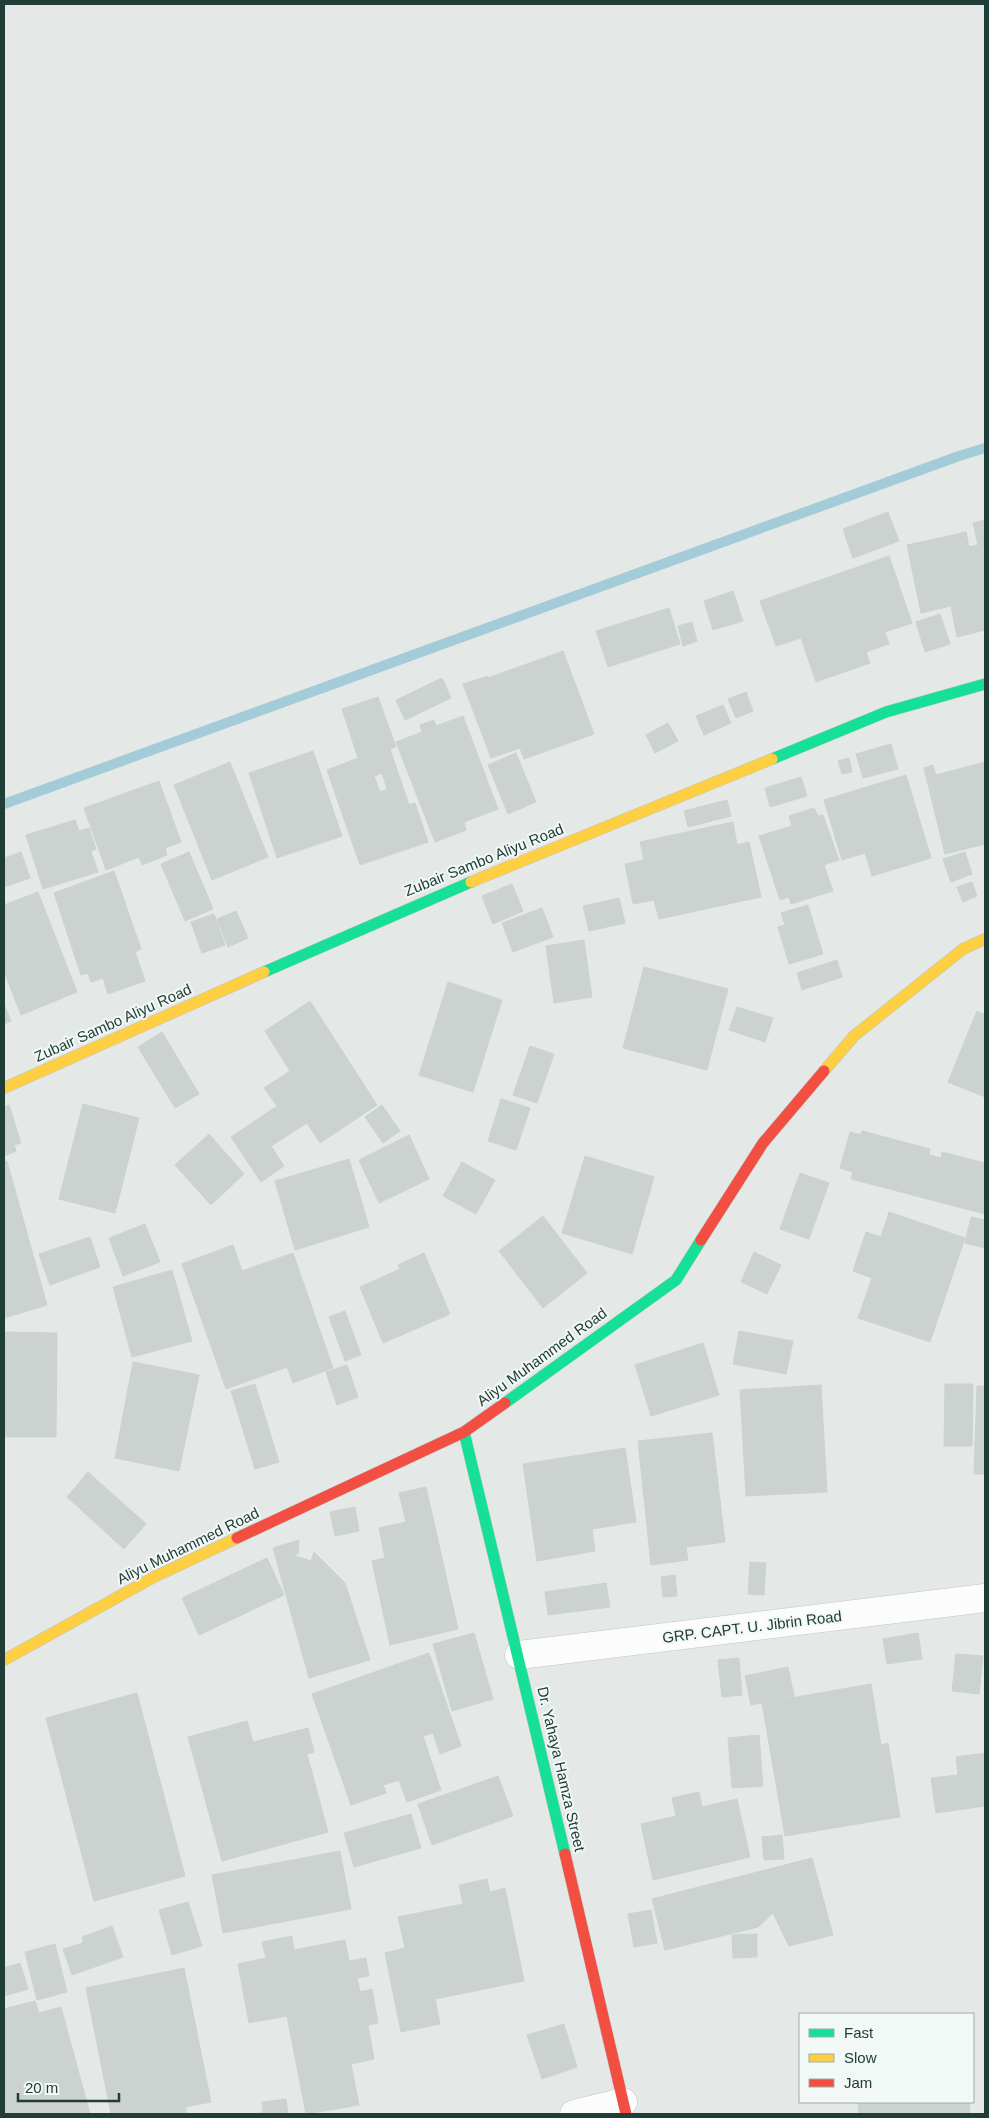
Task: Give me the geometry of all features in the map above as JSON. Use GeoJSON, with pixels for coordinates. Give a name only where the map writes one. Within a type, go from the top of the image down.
{"type":"FeatureCollection","features":[{"type":"Feature","properties":{"kind":"street","name":"Zubair Sambo Aliyu Road"},"geometry":{"type":"LineString","coordinates":[[4,1088],[408,908],[886,712],[985,684]]}},
{"type":"Feature","properties":{"kind":"street","name":"Aliyu Muhammed Road"},"geometry":{"type":"LineString","coordinates":[[4,1660],[154,1576],[464,1432],[676,1280],[762,1143],[854,1036],[963,950],[985,938]]}},
{"type":"Feature","properties":{"kind":"street","name":"Dr. Yahaya Hamza Street"},"geometry":{"type":"LineString","coordinates":[[464,1432],[519,1656],[624,2108]]}},
{"type":"Feature","properties":{"kind":"street","name":"GRP. CAPT. U. Jibrin Road"},"geometry":{"type":"LineString","coordinates":[[519,1656],[985,1598]]}},
{"type":"Feature","properties":{"kind":"street"},"geometry":{"type":"LineString","coordinates":[[574,2114],[624,2108]]}},
{"type":"Feature","properties":{"kind":"building"},"geometry":{"type":"Polygon","coordinates":[[[888,512],[899,541],[853,558],[843,529],[888,512]]]}},
{"type":"Feature","properties":{"kind":"building"},"geometry":{"type":"Polygon","coordinates":[[[985,520],[985,630],[957,637],[951,606],[921,613],[907,545],[966,532],[969,547],[978,545],[973,523],[985,520]]]}},
{"type":"Feature","properties":{"kind":"building"},"geometry":{"type":"Polygon","coordinates":[[[889,556],[912,623],[885,632],[889,644],[866,652],[870,663],[816,682],[801,638],[776,646],[760,601],[889,556]]]}},
{"type":"Feature","properties":{"kind":"building"},"geometry":{"type":"Polygon","coordinates":[[[733,591],[743,621],[713,630],[704,601],[733,591]]]}},
{"type":"Feature","properties":{"kind":"building"},"geometry":{"type":"Polygon","coordinates":[[[669,608],[680,644],[608,667],[596,631],[669,608]]]}},
{"type":"Feature","properties":{"kind":"building"},"geometry":{"type":"Polygon","coordinates":[[[940,614],[950,644],[925,652],[916,622],[940,614]]]}},
{"type":"Feature","properties":{"kind":"building"},"geometry":{"type":"Polygon","coordinates":[[[692,622],[697,641],[683,646],[678,626],[692,622]]]}},
{"type":"Feature","properties":{"kind":"building"},"geometry":{"type":"Polygon","coordinates":[[[563,651],[594,734],[524,759],[520,748],[491,758],[463,684],[488,676],[488,678],[563,651]]]}},
{"type":"Feature","properties":{"kind":"building"},"geometry":{"type":"Polygon","coordinates":[[[442,678],[451,698],[405,720],[396,700],[442,678]]]}},
{"type":"Feature","properties":{"kind":"building"},"geometry":{"type":"Polygon","coordinates":[[[746,692],[753,711],[736,718],[728,699],[746,692]]]}},
{"type":"Feature","properties":{"kind":"building"},"geometry":{"type":"Polygon","coordinates":[[[378,697],[396,747],[390,749],[409,805],[415,803],[428,842],[360,865],[327,770],[358,758],[342,709],[378,697]],[[382,773],[374,776],[380,792],[387,789],[382,773]]]}},
{"type":"Feature","properties":{"kind":"building"},"geometry":{"type":"Polygon","coordinates":[[[723,705],[731,723],[704,735],[696,716],[723,705]]]}},
{"type":"Feature","properties":{"kind":"building"},"geometry":{"type":"Polygon","coordinates":[[[463,716],[498,809],[464,822],[466,830],[435,842],[396,742],[422,732],[420,725],[434,720],[436,726],[463,716]]]}},
{"type":"Feature","properties":{"kind":"building"},"geometry":{"type":"Polygon","coordinates":[[[668,723],[678,741],[655,753],[646,735],[668,723]]]}},
{"type":"Feature","properties":{"kind":"building"},"geometry":{"type":"Polygon","coordinates":[[[891,744],[898,769],[863,778],[856,754],[891,744]]]}},
{"type":"Feature","properties":{"kind":"building"},"geometry":{"type":"Polygon","coordinates":[[[313,751],[342,836],[277,858],[249,773],[313,751]]]}},
{"type":"Feature","properties":{"kind":"building"},"geometry":{"type":"Polygon","coordinates":[[[516,753],[536,802],[508,814],[488,765],[516,753]]]}},
{"type":"Feature","properties":{"kind":"building"},"geometry":{"type":"Polygon","coordinates":[[[849,758],[852,772],[842,774],[838,761],[849,758]]]}},
{"type":"Feature","properties":{"kind":"building"},"geometry":{"type":"Polygon","coordinates":[[[230,762],[268,857],[212,880],[174,785],[230,762]]]}},
{"type":"Feature","properties":{"kind":"building"},"geometry":{"type":"Polygon","coordinates":[[[985,762],[985,844],[945,854],[924,768],[933,765],[936,775],[985,762]]]}},
{"type":"Feature","properties":{"kind":"building"},"geometry":{"type":"Polygon","coordinates":[[[906,775],[931,858],[872,876],[865,853],[842,860],[824,800],[906,775]]]}},
{"type":"Feature","properties":{"kind":"building"},"geometry":{"type":"Polygon","coordinates":[[[801,777],[807,796],[770,807],[765,788],[801,777]]]}},
{"type":"Feature","properties":{"kind":"building"},"geometry":{"type":"Polygon","coordinates":[[[159,781],[181,842],[165,848],[167,855],[142,865],[139,857],[106,870],[84,808],[159,781]]]}},
{"type":"Feature","properties":{"kind":"building"},"geometry":{"type":"Polygon","coordinates":[[[727,800],[731,816],[688,827],[684,811],[727,800]]]}},
{"type":"Feature","properties":{"kind":"building"},"geometry":{"type":"Polygon","coordinates":[[[814,808],[818,816],[823,815],[839,860],[824,865],[833,891],[791,904],[789,897],[780,900],[759,836],[792,826],[789,816],[814,808]]]}},
{"type":"Feature","properties":{"kind":"building"},"geometry":{"type":"Polygon","coordinates":[[[75,820],[79,831],[89,828],[96,849],[91,851],[98,872],[43,889],[26,835],[75,820]]]}},
{"type":"Feature","properties":{"kind":"building"},"geometry":{"type":"Polygon","coordinates":[[[733,822],[737,845],[749,842],[761,897],[659,919],[654,900],[633,904],[625,864],[644,860],[640,842],[733,822]]]}},
{"type":"Feature","properties":{"kind":"building"},"geometry":{"type":"Polygon","coordinates":[[[21,852],[30,878],[4,887],[4,858],[21,852]]]}},
{"type":"Feature","properties":{"kind":"building"},"geometry":{"type":"Polygon","coordinates":[[[189,852],[213,909],[185,921],[161,864],[189,852]]]}},
{"type":"Feature","properties":{"kind":"building"},"geometry":{"type":"Polygon","coordinates":[[[965,852],[972,874],[951,882],[943,859],[965,852]]]}},
{"type":"Feature","properties":{"kind":"building"},"geometry":{"type":"Polygon","coordinates":[[[114,871],[141,949],[135,952],[145,981],[108,994],[103,978],[91,982],[88,973],[81,975],[54,893],[114,871]]]}},
{"type":"Feature","properties":{"kind":"building"},"geometry":{"type":"Polygon","coordinates":[[[972,882],[977,896],[963,902],[957,887],[972,882]]]}},
{"type":"Feature","properties":{"kind":"building"},"geometry":{"type":"Polygon","coordinates":[[[512,884],[523,911],[493,924],[482,896],[512,884]]]}},
{"type":"Feature","properties":{"kind":"building"},"geometry":{"type":"Polygon","coordinates":[[[38,892],[77,992],[21,1015],[4,971],[4,905],[38,892]]]}},
{"type":"Feature","properties":{"kind":"building"},"geometry":{"type":"Polygon","coordinates":[[[619,898],[625,923],[589,931],[583,906],[619,898]]]}},
{"type":"Feature","properties":{"kind":"building"},"geometry":{"type":"Polygon","coordinates":[[[808,905],[823,954],[789,964],[778,927],[785,925],[781,913],[808,905]]]}},
{"type":"Feature","properties":{"kind":"building"},"geometry":{"type":"Polygon","coordinates":[[[542,908],[553,937],[513,952],[502,923],[542,908]]]}},
{"type":"Feature","properties":{"kind":"building"},"geometry":{"type":"Polygon","coordinates":[[[236,911],[248,938],[228,947],[217,919],[236,911]]]}},
{"type":"Feature","properties":{"kind":"building"},"geometry":{"type":"Polygon","coordinates":[[[214,914],[225,945],[202,953],[191,922],[214,914]]]}},
{"type":"Feature","properties":{"kind":"building"},"geometry":{"type":"Polygon","coordinates":[[[584,940],[592,997],[554,1003],[546,946],[584,940]]]}},
{"type":"Feature","properties":{"kind":"building"},"geometry":{"type":"Polygon","coordinates":[[[837,960],[842,977],[802,990],[797,973],[837,960]]]}},
{"type":"Feature","properties":{"kind":"building"},"geometry":{"type":"Polygon","coordinates":[[[644,967],[728,989],[707,1070],[623,1048],[644,967]]]}},
{"type":"Feature","properties":{"kind":"building"},"geometry":{"type":"Polygon","coordinates":[[[448,982],[502,1000],[473,1092],[419,1075],[448,982]]]}},
{"type":"Feature","properties":{"kind":"building"},"geometry":{"type":"Polygon","coordinates":[[[310,1001],[377,1105],[320,1143],[307,1123],[271,1146],[284,1166],[261,1182],[231,1137],[277,1106],[264,1088],[290,1071],[265,1031],[310,1001]]]}},
{"type":"Feature","properties":{"kind":"building"},"geometry":{"type":"Polygon","coordinates":[[[4,1004],[11,1021],[4,1024],[4,1004]]]}},
{"type":"Feature","properties":{"kind":"building"},"geometry":{"type":"Polygon","coordinates":[[[737,1007],[773,1018],[765,1042],[729,1030],[737,1007]]]}},
{"type":"Feature","properties":{"kind":"building"},"geometry":{"type":"Polygon","coordinates":[[[977,1011],[985,1015],[985,1097],[948,1082],[977,1011]]]}},
{"type":"Feature","properties":{"kind":"building"},"geometry":{"type":"Polygon","coordinates":[[[162,1032],[199,1094],[175,1108],[138,1047],[162,1032]]]}},
{"type":"Feature","properties":{"kind":"building"},"geometry":{"type":"Polygon","coordinates":[[[530,1046],[554,1054],[537,1103],[513,1095],[530,1046]]]}},
{"type":"Feature","properties":{"kind":"building"},"geometry":{"type":"Polygon","coordinates":[[[501,1099],[530,1108],[516,1150],[488,1141],[501,1099]]]}},
{"type":"Feature","properties":{"kind":"building"},"geometry":{"type":"Polygon","coordinates":[[[83,1104],[139,1118],[115,1213],[59,1199],[83,1104]]]}},
{"type":"Feature","properties":{"kind":"building"},"geometry":{"type":"Polygon","coordinates":[[[9,1105],[21,1143],[14,1145],[16,1151],[4,1156],[4,1107],[9,1105]]]}},
{"type":"Feature","properties":{"kind":"building"},"geometry":{"type":"Polygon","coordinates":[[[382,1105],[400,1131],[383,1143],[365,1117],[382,1105]]]}},
{"type":"Feature","properties":{"kind":"building"},"geometry":{"type":"Polygon","coordinates":[[[862,1131],[930,1149],[929,1155],[941,1158],[942,1152],[985,1163],[985,1214],[851,1179],[853,1172],[840,1168],[850,1132],[861,1135],[862,1131]]]}},
{"type":"Feature","properties":{"kind":"building"},"geometry":{"type":"Polygon","coordinates":[[[209,1134],[244,1174],[211,1205],[175,1165],[209,1134]]]}},
{"type":"Feature","properties":{"kind":"building"},"geometry":{"type":"Polygon","coordinates":[[[409,1135],[429,1179],[379,1203],[359,1160],[409,1135]]]}},
{"type":"Feature","properties":{"kind":"building"},"geometry":{"type":"Polygon","coordinates":[[[585,1156],[654,1177],[632,1254],[562,1233],[585,1156]]]}},
{"type":"Feature","properties":{"kind":"building"},"geometry":{"type":"Polygon","coordinates":[[[349,1159],[369,1227],[295,1250],[275,1181],[349,1159]]]}},
{"type":"Feature","properties":{"kind":"building"},"geometry":{"type":"Polygon","coordinates":[[[7,1161],[47,1305],[4,1318],[4,1162],[7,1161]]]}},
{"type":"Feature","properties":{"kind":"building"},"geometry":{"type":"Polygon","coordinates":[[[462,1162],[495,1180],[476,1214],[443,1196],[462,1162]]]}},
{"type":"Feature","properties":{"kind":"building"},"geometry":{"type":"Polygon","coordinates":[[[800,1173],[829,1183],[809,1239],[780,1229],[800,1173]]]}},
{"type":"Feature","properties":{"kind":"building"},"geometry":{"type":"Polygon","coordinates":[[[889,1212],[965,1238],[930,1342],[858,1318],[872,1278],[853,1271],[866,1232],[881,1237],[889,1212]]]}},
{"type":"Feature","properties":{"kind":"building"},"geometry":{"type":"Polygon","coordinates":[[[543,1216],[587,1273],[543,1308],[499,1251],[543,1216]]]}},
{"type":"Feature","properties":{"kind":"building"},"geometry":{"type":"Polygon","coordinates":[[[971,1217],[985,1220],[985,1248],[965,1243],[971,1217]]]}},
{"type":"Feature","properties":{"kind":"building"},"geometry":{"type":"Polygon","coordinates":[[[145,1224],[160,1262],[123,1276],[109,1238],[145,1224]]]}},
{"type":"Feature","properties":{"kind":"building"},"geometry":{"type":"Polygon","coordinates":[[[90,1237],[100,1267],[50,1285],[39,1254],[90,1237]]]}},
{"type":"Feature","properties":{"kind":"building"},"geometry":{"type":"Polygon","coordinates":[[[233,1245],[242,1271],[293,1253],[333,1368],[293,1383],[287,1367],[226,1389],[182,1264],[233,1245]]]}},
{"type":"Feature","properties":{"kind":"building"},"geometry":{"type":"Polygon","coordinates":[[[754,1252],[781,1265],[767,1294],[741,1282],[754,1252]]]}},
{"type":"Feature","properties":{"kind":"building"},"geometry":{"type":"Polygon","coordinates":[[[424,1253],[450,1314],[383,1343],[360,1287],[400,1269],[398,1265],[424,1253]]]}},
{"type":"Feature","properties":{"kind":"building"},"geometry":{"type":"Polygon","coordinates":[[[172,1270],[192,1341],[132,1357],[113,1287],[172,1270]]]}},
{"type":"Feature","properties":{"kind":"building"},"geometry":{"type":"Polygon","coordinates":[[[345,1311],[361,1355],[345,1361],[329,1317],[345,1311]]]}},
{"type":"Feature","properties":{"kind":"building"},"geometry":{"type":"Polygon","coordinates":[[[739,1331],[793,1341],[786,1374],[733,1364],[739,1331]]]}},
{"type":"Feature","properties":{"kind":"building"},"geometry":{"type":"Polygon","coordinates":[[[4,1332],[57,1333],[56,1437],[4,1437],[4,1332]]]}},
{"type":"Feature","properties":{"kind":"building"},"geometry":{"type":"Polygon","coordinates":[[[703,1343],[719,1395],[651,1416],[635,1365],[703,1343]]]}},
{"type":"Feature","properties":{"kind":"building"},"geometry":{"type":"Polygon","coordinates":[[[133,1362],[199,1375],[179,1471],[115,1458],[133,1362]]]}},
{"type":"Feature","properties":{"kind":"building"},"geometry":{"type":"Polygon","coordinates":[[[347,1365],[358,1397],[337,1405],[326,1372],[347,1365]]]}},
{"type":"Feature","properties":{"kind":"building"},"geometry":{"type":"Polygon","coordinates":[[[255,1384],[279,1462],[255,1469],[231,1391],[255,1384]]]}},
{"type":"Feature","properties":{"kind":"building"},"geometry":{"type":"Polygon","coordinates":[[[945,1384],[973,1384],[972,1446],[944,1446],[945,1384]]]}},
{"type":"Feature","properties":{"kind":"building"},"geometry":{"type":"Polygon","coordinates":[[[821,1385],[827,1492],[746,1496],[740,1390],[821,1385]]]}},
{"type":"Feature","properties":{"kind":"building"},"geometry":{"type":"Polygon","coordinates":[[[977,1386],[985,1386],[985,1474],[974,1474],[977,1386]]]}},
{"type":"Feature","properties":{"kind":"building"},"geometry":{"type":"Polygon","coordinates":[[[712,1433],[725,1542],[686,1547],[688,1560],[651,1565],[638,1441],[712,1433]]]}},
{"type":"Feature","properties":{"kind":"building"},"geometry":{"type":"Polygon","coordinates":[[[625,1448],[636,1522],[592,1529],[595,1551],[537,1561],[523,1464],[625,1448]]]}},
{"type":"Feature","properties":{"kind":"building"},"geometry":{"type":"Polygon","coordinates":[[[88,1472],[146,1524],[124,1549],[67,1497],[88,1472]]]}},
{"type":"Feature","properties":{"kind":"building"},"geometry":{"type":"Polygon","coordinates":[[[426,1487],[458,1629],[390,1645],[372,1561],[385,1558],[379,1528],[406,1522],[399,1493],[426,1487]]]}},
{"type":"Feature","properties":{"kind":"building"},"geometry":{"type":"Polygon","coordinates":[[[355,1507],[359,1531],[335,1536],[330,1512],[355,1507]]]}},
{"type":"Feature","properties":{"kind":"building"},"geometry":{"type":"Polygon","coordinates":[[[299,1540],[298,1554],[292,1555],[311,1561],[314,1552],[345,1583],[370,1660],[309,1678],[273,1548],[299,1540]]]}},
{"type":"Feature","properties":{"kind":"building"},"geometry":{"type":"Polygon","coordinates":[[[267,1558],[284,1595],[199,1635],[182,1598],[267,1558]]]}},
{"type":"Feature","properties":{"kind":"building"},"geometry":{"type":"Polygon","coordinates":[[[750,1562],[766,1563],[764,1595],[748,1594],[750,1562]]]}},
{"type":"Feature","properties":{"kind":"building"},"geometry":{"type":"Polygon","coordinates":[[[675,1575],[677,1596],[663,1597],[661,1577],[675,1575]]]}},
{"type":"Feature","properties":{"kind":"building"},"geometry":{"type":"Polygon","coordinates":[[[606,1583],[610,1607],[548,1615],[545,1592],[606,1583]]]}},
{"type":"Feature","properties":{"kind":"building"},"geometry":{"type":"Polygon","coordinates":[[[474,1633],[493,1699],[452,1711],[433,1644],[474,1633]]]}},
{"type":"Feature","properties":{"kind":"building"},"geometry":{"type":"Polygon","coordinates":[[[918,1633],[922,1659],[887,1664],[883,1639],[918,1633]]]}},
{"type":"Feature","properties":{"kind":"building"},"geometry":{"type":"Polygon","coordinates":[[[429,1653],[461,1746],[440,1754],[433,1733],[423,1736],[441,1790],[407,1802],[399,1780],[383,1785],[386,1793],[351,1805],[312,1694],[429,1653]]]}},
{"type":"Feature","properties":{"kind":"building"},"geometry":{"type":"Polygon","coordinates":[[[956,1654],[983,1656],[979,1694],[952,1691],[956,1654]]]}},
{"type":"Feature","properties":{"kind":"building"},"geometry":{"type":"Polygon","coordinates":[[[739,1658],[742,1695],[722,1697],[718,1660],[739,1658]]]}},
{"type":"Feature","properties":{"kind":"building"},"geometry":{"type":"Polygon","coordinates":[[[788,1667],[794,1696],[751,1705],[745,1676],[788,1667]]]}},
{"type":"Feature","properties":{"kind":"building"},"geometry":{"type":"Polygon","coordinates":[[[871,1684],[881,1745],[888,1743],[900,1817],[785,1836],[762,1703],[871,1684]]]}},
{"type":"Feature","properties":{"kind":"building"},"geometry":{"type":"Polygon","coordinates":[[[137,1693],[185,1876],[94,1901],[46,1718],[137,1693]]]}},
{"type":"Feature","properties":{"kind":"building"},"geometry":{"type":"Polygon","coordinates":[[[247,1721],[253,1742],[308,1728],[314,1752],[307,1754],[328,1832],[222,1861],[188,1737],[247,1721]]]}},
{"type":"Feature","properties":{"kind":"building"},"geometry":{"type":"Polygon","coordinates":[[[759,1735],[763,1786],[732,1788],[728,1738],[759,1735]]]}},
{"type":"Feature","properties":{"kind":"building"},"geometry":{"type":"Polygon","coordinates":[[[985,1753],[985,1806],[936,1813],[931,1778],[958,1775],[956,1757],[985,1753]]]}},
{"type":"Feature","properties":{"kind":"building"},"geometry":{"type":"Polygon","coordinates":[[[498,1776],[513,1816],[432,1845],[418,1804],[498,1776]]]}},
{"type":"Feature","properties":{"kind":"building"},"geometry":{"type":"Polygon","coordinates":[[[699,1792],[702,1807],[737,1799],[750,1857],[653,1880],[641,1824],[676,1816],[672,1798],[699,1792]]]}},
{"type":"Feature","properties":{"kind":"building"},"geometry":{"type":"Polygon","coordinates":[[[411,1814],[421,1848],[354,1867],[344,1833],[411,1814]]]}},
{"type":"Feature","properties":{"kind":"building"},"geometry":{"type":"Polygon","coordinates":[[[782,1835],[784,1859],[764,1860],[762,1837],[782,1835]]]}},
{"type":"Feature","properties":{"kind":"building"},"geometry":{"type":"Polygon","coordinates":[[[340,1851],[351,1909],[223,1933],[212,1875],[340,1851]]]}},
{"type":"Feature","properties":{"kind":"building"},"geometry":{"type":"Polygon","coordinates":[[[812,1858],[833,1935],[789,1946],[773,1913],[758,1927],[665,1950],[652,1899],[812,1858]]]}},
{"type":"Feature","properties":{"kind":"building"},"geometry":{"type":"Polygon","coordinates":[[[487,1879],[490,1892],[505,1888],[524,1981],[435,1999],[440,2024],[401,2032],[385,1953],[405,1948],[398,1917],[463,1904],[459,1885],[487,1879]]]}},
{"type":"Feature","properties":{"kind":"building"},"geometry":{"type":"Polygon","coordinates":[[[188,1902],[202,1946],[172,1955],[159,1910],[188,1902]]]}},
{"type":"Feature","properties":{"kind":"building"},"geometry":{"type":"Polygon","coordinates":[[[651,1910],[657,1943],[634,1947],[628,1914],[651,1910]]]}},
{"type":"Feature","properties":{"kind":"building"},"geometry":{"type":"Polygon","coordinates":[[[112,1926],[123,1957],[72,1975],[63,1949],[83,1943],[82,1937],[112,1926]]]}},
{"type":"Feature","properties":{"kind":"building"},"geometry":{"type":"Polygon","coordinates":[[[757,1934],[757,1957],[733,1958],[732,1935],[757,1934]]]}},
{"type":"Feature","properties":{"kind":"building"},"geometry":{"type":"Polygon","coordinates":[[[292,1936],[294,1950],[345,1940],[349,1961],[366,1958],[369,1976],[357,1978],[360,1992],[372,1989],[378,2023],[368,2025],[374,2059],[351,2064],[359,2105],[306,2114],[287,2016],[249,2023],[238,1964],[266,1958],[262,1942],[292,1936]]]}},
{"type":"Feature","properties":{"kind":"building"},"geometry":{"type":"Polygon","coordinates":[[[55,1944],[67,1992],[37,2000],[25,1952],[55,1944]]]}},
{"type":"Feature","properties":{"kind":"building"},"geometry":{"type":"Polygon","coordinates":[[[20,1963],[28,1989],[4,1996],[4,1968],[20,1963]]]}},
{"type":"Feature","properties":{"kind":"building"},"geometry":{"type":"Polygon","coordinates":[[[184,1968],[211,2102],[185,2107],[187,2114],[111,2114],[86,1988],[184,1968]]]}},
{"type":"Feature","properties":{"kind":"building"},"geometry":{"type":"Polygon","coordinates":[[[35,2001],[39,2013],[61,2007],[90,2114],[4,2114],[4,2009],[35,2001]]]}},
{"type":"Feature","properties":{"kind":"building"},"geometry":{"type":"Polygon","coordinates":[[[564,2024],[577,2067],[542,2079],[527,2035],[564,2024]]]}},
{"type":"Feature","properties":{"kind":"building"},"geometry":{"type":"Polygon","coordinates":[[[286,2099],[288,2114],[246,2114],[263,2113],[262,2102],[286,2099]]]}},
{"type":"Feature","properties":{"kind":"building"},"geometry":{"type":"Polygon","coordinates":[[[858,2103],[969,2103],[970,2114],[859,2114],[858,2103]]]}},
{"type":"Feature","properties":{"kind":"waterway"},"geometry":{"type":"LineString","coordinates":[[4,804],[985,448]]}},
{"type":"Feature","properties":{"kind":"traffic: fast"},"geometry":{"type":"LineString","coordinates":[[772,759],[886,712],[985,684]]}},
{"type":"Feature","properties":{"kind":"traffic: fast"},"geometry":{"type":"LineString","coordinates":[[264,972],[471,882]]}},
{"type":"Feature","properties":{"kind":"traffic: fast"},"geometry":{"type":"LineString","coordinates":[[505,1403],[676,1280],[701,1240]]}},
{"type":"Feature","properties":{"kind":"traffic: fast"},"geometry":{"type":"LineString","coordinates":[[464,1432],[565,1854]]}},
{"type":"Feature","properties":{"kind":"traffic: slow"},"geometry":{"type":"LineString","coordinates":[[471,882],[772,759]]}},
{"type":"Feature","properties":{"kind":"traffic: slow"},"geometry":{"type":"LineString","coordinates":[[824,1071],[854,1036],[963,949],[985,939]]}},
{"type":"Feature","properties":{"kind":"traffic: slow"},"geometry":{"type":"LineString","coordinates":[[4,1088],[264,972]]}},
{"type":"Feature","properties":{"kind":"traffic: slow"},"geometry":{"type":"LineString","coordinates":[[4,1660],[154,1577],[237,1538]]}},
{"type":"Feature","properties":{"kind":"traffic: jam"},"geometry":{"type":"LineString","coordinates":[[701,1240],[763,1143],[824,1071]]}},
{"type":"Feature","properties":{"kind":"traffic: jam"},"geometry":{"type":"LineString","coordinates":[[237,1538],[464,1432],[505,1403]]}},
{"type":"Feature","properties":{"kind":"traffic: jam"},"geometry":{"type":"LineString","coordinates":[[565,1854],[626,2114]]}}]}
